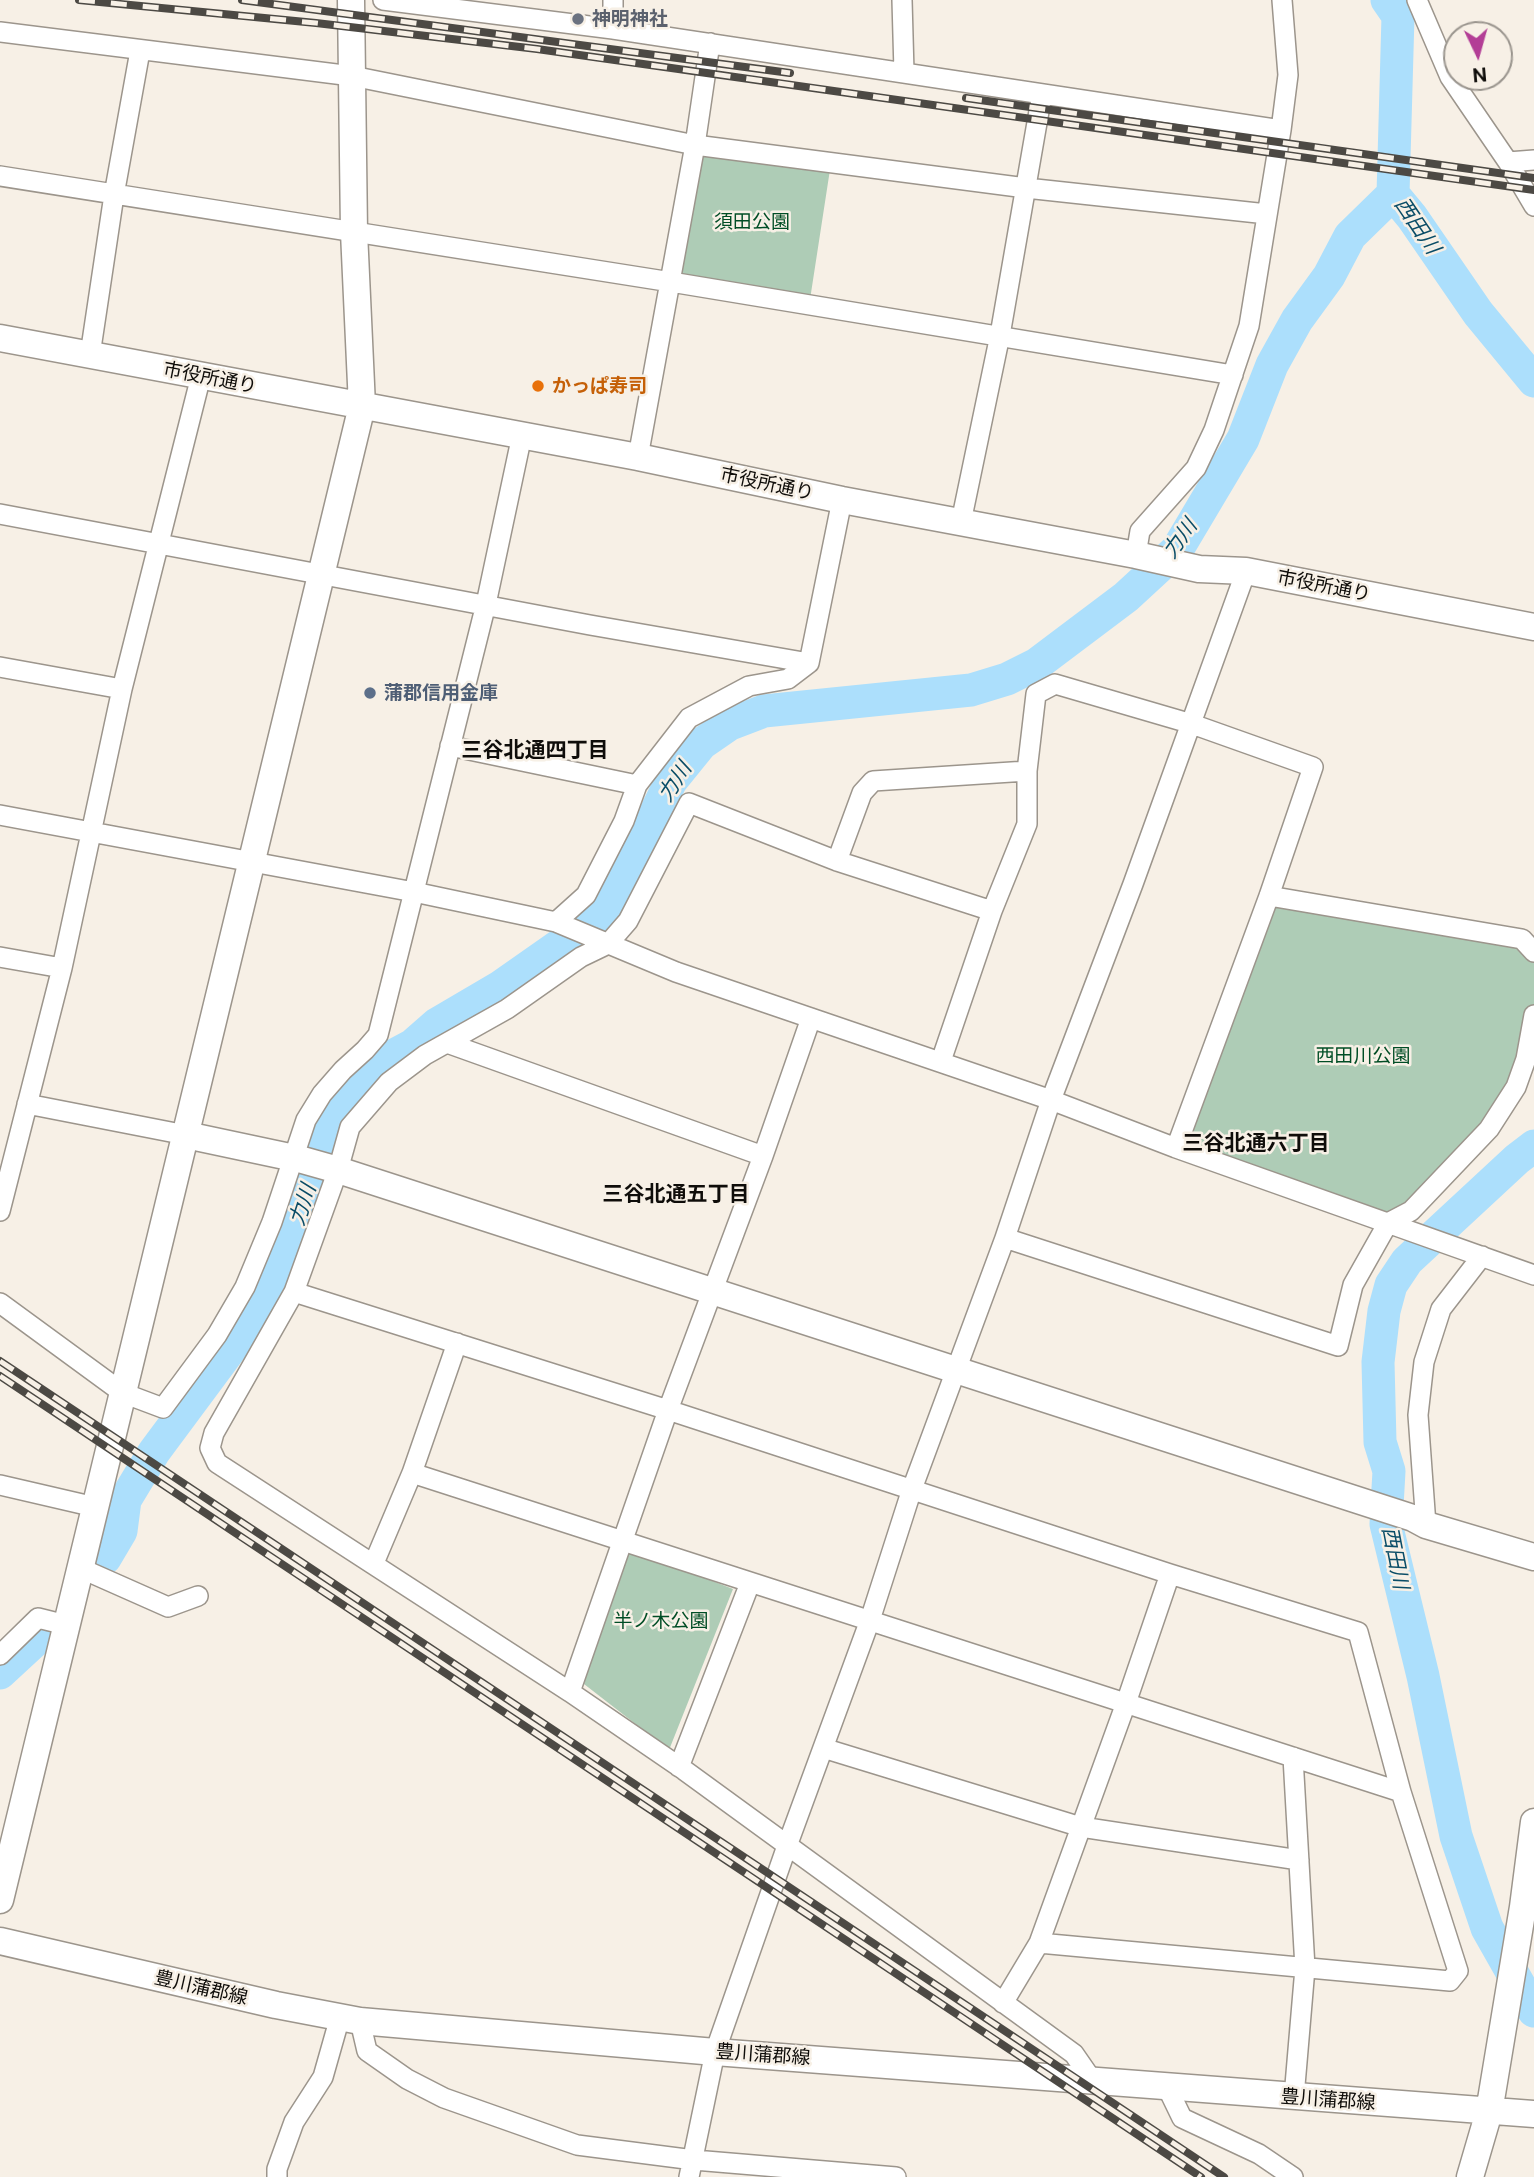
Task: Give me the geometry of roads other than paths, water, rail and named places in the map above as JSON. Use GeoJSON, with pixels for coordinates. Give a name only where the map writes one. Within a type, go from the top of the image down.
{"type":"FeatureCollection","features":[{"type":"Feature","properties":{"kind":"street"},"geometry":{"type":"LineString","coordinates":[[0,1900],[362,406],[354,232],[351,0]]}},
{"type":"Feature","properties":{"kind":"street"},"geometry":{"type":"LineString","coordinates":[[383,0],[710,43],[1281,130]]}},
{"type":"Feature","properties":{"kind":"street"},"geometry":{"type":"LineString","coordinates":[[613,0],[613,29]]}},
{"type":"Feature","properties":{"kind":"street"},"geometry":{"type":"LineString","coordinates":[[902,0],[904,72]]}},
{"type":"Feature","properties":{"kind":"street"},"geometry":{"type":"LineString","coordinates":[[1136,555],[1140,531],[1196,468],[1214,430],[1248,326],[1288,75],[1282,0]]}},
{"type":"Feature","properties":{"kind":"street"},"geometry":{"type":"LineString","coordinates":[[1418,0],[1450,77],[1508,162],[1534,206]]}},
{"type":"Feature","properties":{"kind":"street"},"geometry":{"type":"LineString","coordinates":[[0,32],[352,76],[695,145],[1026,188],[1267,214]]}},
{"type":"Feature","properties":{"kind":"street"},"geometry":{"type":"LineString","coordinates":[[638,457],[695,145],[710,43]]}},
{"type":"Feature","properties":{"kind":"street"},"geometry":{"type":"LineString","coordinates":[[90,355],[139,51]]}},
{"type":"Feature","properties":{"kind":"street"},"geometry":{"type":"LineString","coordinates":[[961,522],[1000,335],[1042,94]]}},
{"type":"Feature","properties":{"kind":"street"},"geometry":{"type":"LineString","coordinates":[[1508,162],[1534,160]]}},
{"type":"Feature","properties":{"kind":"street"},"geometry":{"type":"LineString","coordinates":[[0,176],[1000,335],[1233,375]]}},
{"type":"Feature","properties":{"kind":"street","name":"市役所通り"},"geometry":{"type":"LineString","coordinates":[[0,338],[638,457],[842,500],[1199,569],[1246,571],[1534,627]]}},
{"type":"Feature","properties":{"kind":"street"},"geometry":{"type":"LineString","coordinates":[[0,1210],[62,968],[122,689],[201,376]]}},
{"type":"Feature","properties":{"kind":"street"},"geometry":{"type":"LineString","coordinates":[[0,1303],[123,1392],[163,1408],[217,1335],[245,1287],[272,1222],[296,1158],[306,1120],[322,1094],[378,1035],[486,604],[522,435]]}},
{"type":"Feature","properties":{"kind":"street"},"geometry":{"type":"LineString","coordinates":[[560,923],[586,895],[624,821],[637,785],[689,718],[750,686],[788,679],[809,663],[842,500]]}},
{"type":"Feature","properties":{"kind":"street"},"geometry":{"type":"LineString","coordinates":[[0,514],[590,625],[809,663]]}},
{"type":"Feature","properties":{"kind":"street"},"geometry":{"type":"LineString","coordinates":[[691,2168],[715,2052],[870,1620],[912,1489],[1005,1238],[1051,1100],[1192,724],[1246,571]]}},
{"type":"Feature","properties":{"kind":"street"},"geometry":{"type":"LineString","coordinates":[[0,667],[122,689]]}},
{"type":"Feature","properties":{"kind":"street"},"geometry":{"type":"LineString","coordinates":[[941,1061],[992,911],[1027,824],[1027,771],[1035,694],[1055,684],[1192,724],[1313,767],[1269,896],[1176,1147]]}},
{"type":"Feature","properties":{"kind":"street"},"geometry":{"type":"LineString","coordinates":[[450,746],[637,785]]}},
{"type":"Feature","properties":{"kind":"street"},"geometry":{"type":"LineString","coordinates":[[837,860],[862,793],[873,782],[1027,771]]}},
{"type":"Feature","properties":{"kind":"street"},"geometry":{"type":"LineString","coordinates":[[992,911],[837,860],[689,803],[628,921],[507,1009],[425,1055],[389,1082],[350,1127],[338,1170],[294,1292],[214,1433],[210,1448],[216,1463],[374,1563],[679,1767],[1074,2054],[1092,2080]]}},
{"type":"Feature","properties":{"kind":"street"},"geometry":{"type":"LineString","coordinates":[[0,815],[414,892],[560,923],[676,972],[941,1061],[1534,1275]]}},
{"type":"Feature","properties":{"kind":"street"},"geometry":{"type":"LineString","coordinates":[[1269,896],[1522,939],[1534,951]]}},
{"type":"Feature","properties":{"kind":"street"},"geometry":{"type":"LineString","coordinates":[[0,957],[62,968]]}},
{"type":"Feature","properties":{"kind":"street"},"geometry":{"type":"LineString","coordinates":[[1005,1238],[1338,1346],[1353,1285],[1394,1226],[1489,1129],[1516,1087],[1526,1059],[1534,1015]]}},
{"type":"Feature","properties":{"kind":"street"},"geometry":{"type":"LineString","coordinates":[[570,1692],[668,1410],[764,1156],[811,1018]]}},
{"type":"Feature","properties":{"kind":"street"},"geometry":{"type":"LineString","coordinates":[[447,1044],[764,1156]]}},
{"type":"Feature","properties":{"kind":"street"},"geometry":{"type":"LineString","coordinates":[[27,1104],[296,1158],[338,1170],[1534,1557]]}},
{"type":"Feature","properties":{"kind":"street"},"geometry":{"type":"LineString","coordinates":[[1419,1521],[1418,1415],[1424,1362],[1441,1309],[1485,1257]]}},
{"type":"Feature","properties":{"kind":"street"},"geometry":{"type":"LineString","coordinates":[[294,1292],[1358,1632],[1401,1792],[1458,1970],[1450,1981],[1039,1943]]}},
{"type":"Feature","properties":{"kind":"street"},"geometry":{"type":"LineString","coordinates":[[374,1563],[412,1473],[457,1343]]}},
{"type":"Feature","properties":{"kind":"street"},"geometry":{"type":"LineString","coordinates":[[412,1473],[1401,1792]]}},
{"type":"Feature","properties":{"kind":"street"},"geometry":{"type":"LineString","coordinates":[[0,1485],[95,1507]]}},
{"type":"Feature","properties":{"kind":"street"},"geometry":{"type":"LineString","coordinates":[[80,1568],[168,1607],[198,1596]]}},
{"type":"Feature","properties":{"kind":"street"},"geometry":{"type":"LineString","coordinates":[[1003,2003],[1039,1943],[1170,1574]]}},
{"type":"Feature","properties":{"kind":"street"},"geometry":{"type":"LineString","coordinates":[[679,1767],[750,1583]]}},
{"type":"Feature","properties":{"kind":"street"},"geometry":{"type":"LineString","coordinates":[[0,1655],[38,1619],[66,1625]]}},
{"type":"Feature","properties":{"kind":"street"},"geometry":{"type":"LineString","coordinates":[[823,1748],[1081,1827],[1299,1860]]}},
{"type":"Feature","properties":{"kind":"street"},"geometry":{"type":"LineString","coordinates":[[1293,1756],[1305,1968],[1294,2097]]}},
{"type":"Feature","properties":{"kind":"street"},"geometry":{"type":"LineString","coordinates":[[1470,2177],[1489,2112],[1523,1907],[1534,1822]]}},
{"type":"Feature","properties":{"kind":"street","name":"豊川蒲郡線"},"geometry":{"type":"LineString","coordinates":[[0,1941],[276,2005],[350,2019],[715,2052],[1534,2114]]}},
{"type":"Feature","properties":{"kind":"street"},"geometry":{"type":"LineString","coordinates":[[350,2019],[367,2050],[407,2079],[444,2098],[577,2145],[691,2168],[896,2177]]}},
{"type":"Feature","properties":{"kind":"street"},"geometry":{"type":"LineString","coordinates":[[277,2177],[277,2169],[294,2122],[323,2077],[350,2019]]}},
{"type":"Feature","properties":{"kind":"street"},"geometry":{"type":"LineString","coordinates":[[1167,2087],[1182,2118],[1259,2154],[1293,2177]]}},
{"type":"Feature","properties":{"kind":"waterway","name":"西田川"},"geometry":{"type":"LineString","coordinates":[[1387,0],[1398,16],[1393,194],[1478,313],[1534,381]]}},
{"type":"Feature","properties":{"kind":"waterway","name":"力川"},"geometry":{"type":"LineString","coordinates":[[105,1558],[121,1531],[125,1500],[154,1452],[255,1316],[287,1253],[310,1189],[323,1123],[366,1070],[413,1045],[437,1024],[500,987],[597,919],[616,894],[671,781],[701,744],[730,724],[764,711],[971,690],[1007,679],[1037,664],[1126,597],[1177,550],[1243,439],[1272,365],[1297,320],[1329,276],[1350,236],[1393,194]]}},
{"type":"Feature","properties":{"kind":"waterway","name":"西田川"},"geometry":{"type":"LineString","coordinates":[[1534,1146],[1407,1261],[1391,1285],[1384,1311],[1378,1362],[1380,1442],[1389,1471],[1386,1524],[1423,1676],[1456,1836],[1487,1928],[1534,2011]]}},
{"type":"Feature","properties":{"kind":"waterway","name":"力川"},"geometry":{"type":"LineString","coordinates":[[0,1673],[39,1637]]}},
{"type":"Feature","properties":{"kind":"railway"},"geometry":{"type":"LineString","coordinates":[[79,0],[316,23],[537,49],[1534,190]]}},
{"type":"Feature","properties":{"kind":"railway"},"geometry":{"type":"LineString","coordinates":[[242,0],[790,73]]}},
{"type":"Feature","properties":{"kind":"railway"},"geometry":{"type":"LineString","coordinates":[[966,98],[1534,178]]}},
{"type":"Feature","properties":{"kind":"railway"},"geometry":{"type":"LineString","coordinates":[[0,1361],[1224,2177]]}},
{"type":"Feature","properties":{"kind":"railway"},"geometry":{"type":"LineString","coordinates":[[0,1376],[1201,2177]]}},
{"type":"Feature","properties":{"kind":"place","name":"神明神社"},"geometry":{"type":"Point","coordinates":[578,19]}},
{"type":"Feature","properties":{"kind":"place","name":"かっぱ寿司"},"geometry":{"type":"Point","coordinates":[538,386]}},
{"type":"Feature","properties":{"kind":"place","name":"蒲郡信用金庫"},"geometry":{"type":"Point","coordinates":[370,693]}},
{"type":"Feature","properties":{"kind":"district","name":"三谷北通四丁目"},"geometry":{"type":"Point","coordinates":[535,751]}},
{"type":"Feature","properties":{"kind":"district","name":"三谷北通六丁目"},"geometry":{"type":"Point","coordinates":[1256,1144]}},
{"type":"Feature","properties":{"kind":"district","name":"三谷北通五丁目"},"geometry":{"type":"Point","coordinates":[676,1195]}},
{"type":"Feature","properties":{"kind":"park label","name":"須田公園"},"geometry":{"type":"Point","coordinates":[752,222]}},
{"type":"Feature","properties":{"kind":"park label","name":"西田川公園"},"geometry":{"type":"Point","coordinates":[1363,1056]}},
{"type":"Feature","properties":{"kind":"park label","name":"半ノ木公園"},"geometry":{"type":"Point","coordinates":[661,1621]}}]}
